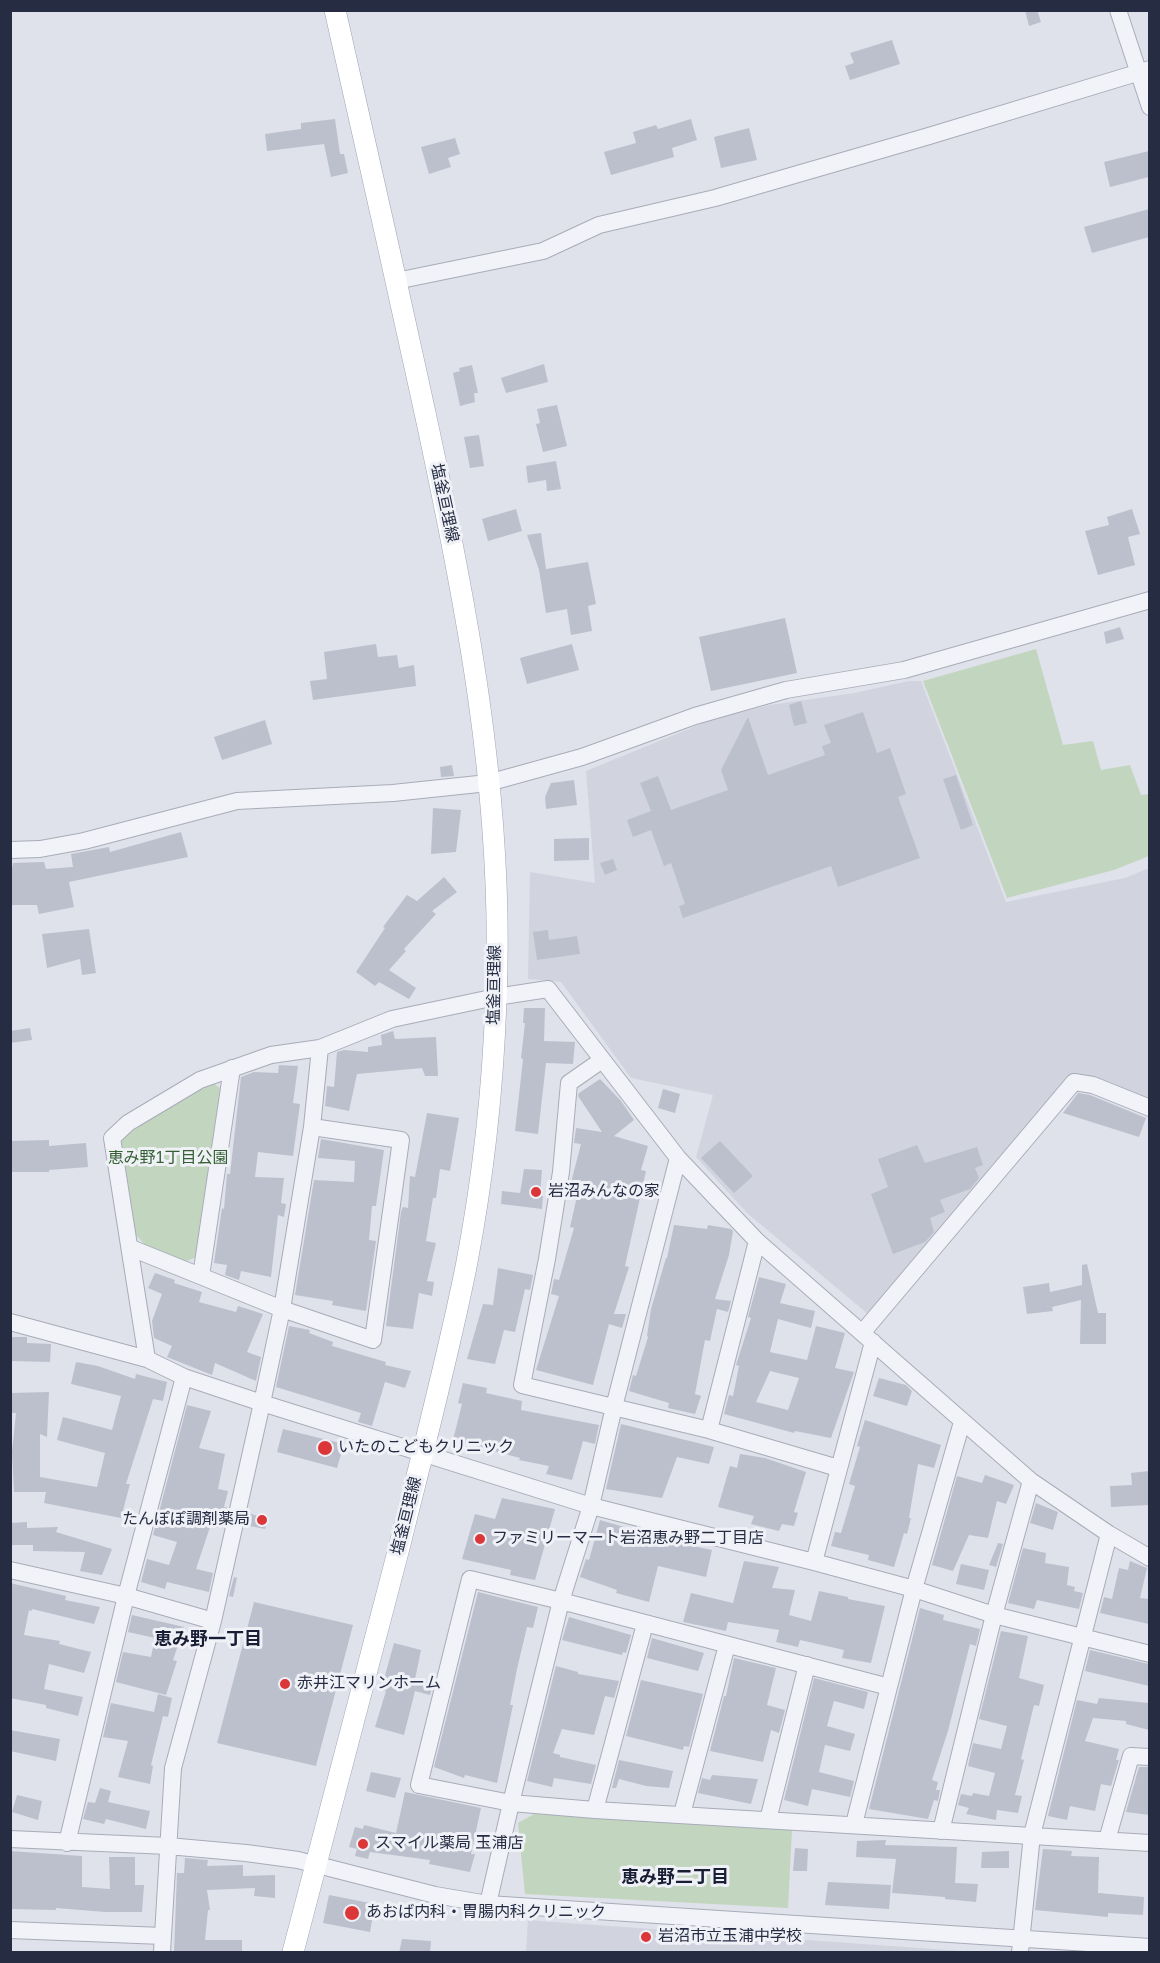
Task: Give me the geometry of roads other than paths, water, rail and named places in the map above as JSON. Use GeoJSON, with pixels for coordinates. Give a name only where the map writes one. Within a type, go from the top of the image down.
{"type":"FeatureCollection","features":[{"type":"Feature","properties":{"kind":"main road","name":"塩釜亘理線"},"geometry":{"type":"LineString","coordinates":[[293,1953],[423,1453],[468,1255],[487,1129],[496,997],[496,885],[478,694],[451,536],[335,10]]}},
{"type":"Feature","properties":{"kind":"street"},"geometry":{"type":"LineString","coordinates":[[1118,10],[1144,70],[1149,107]]}},
{"type":"Feature","properties":{"kind":"street"},"geometry":{"type":"LineString","coordinates":[[396,280],[543,251],[599,225],[715,198],[940,133],[1144,70]]}},
{"type":"Feature","properties":{"kind":"street"},"geometry":{"type":"LineString","coordinates":[[10,850],[40,849],[84,842],[237,801],[393,793],[488,783],[582,757],[695,716],[764,696],[786,690],[904,670],[1149,600]]}},
{"type":"Feature","properties":{"kind":"street"},"geometry":{"type":"LineString","coordinates":[[147,1359],[112,1138],[128,1123],[200,1080],[271,1055],[321,1048],[392,1019],[496,997],[548,989],[678,1158],[757,1241],[1031,1481],[1149,1558]]}},
{"type":"Feature","properties":{"kind":"street"},"geometry":{"type":"LineString","coordinates":[[10,1930],[162,1944],[173,1768],[213,1621],[282,1309],[312,1127],[321,1048]]}},
{"type":"Feature","properties":{"kind":"street"},"geometry":{"type":"LineString","coordinates":[[602,1060],[570,1083],[561,1172],[547,1259],[522,1386],[709,1430],[838,1468]]}},
{"type":"Feature","properties":{"kind":"street"},"geometry":{"type":"LineString","coordinates":[[201,1276],[232,1068]]}},
{"type":"Feature","properties":{"kind":"street"},"geometry":{"type":"LineString","coordinates":[[814,1562],[838,1468],[867,1337],[1074,1082],[1093,1085],[1149,1108]]}},
{"type":"Feature","properties":{"kind":"street"},"geometry":{"type":"LineString","coordinates":[[130,1248],[282,1309],[373,1340],[401,1140],[312,1127]]}},
{"type":"Feature","properties":{"kind":"street"},"geometry":{"type":"LineString","coordinates":[[488,1904],[561,1601],[591,1506],[678,1158]]}},
{"type":"Feature","properties":{"kind":"street"},"geometry":{"type":"LineString","coordinates":[[709,1430],[757,1241]]}},
{"type":"Feature","properties":{"kind":"street"},"geometry":{"type":"LineString","coordinates":[[10,1322],[147,1359],[184,1377],[262,1403],[591,1506],[814,1562],[914,1589],[994,1615],[1149,1654]]}},
{"type":"Feature","properties":{"kind":"street"},"geometry":{"type":"LineString","coordinates":[[67,1843],[126,1596],[184,1377]]}},
{"type":"Feature","properties":{"kind":"street"},"geometry":{"type":"LineString","coordinates":[[854,1824],[914,1589],[962,1422]]}},
{"type":"Feature","properties":{"kind":"street"},"geometry":{"type":"LineString","coordinates":[[941,1831],[994,1615],[1031,1481]]}},
{"type":"Feature","properties":{"kind":"street"},"geometry":{"type":"LineString","coordinates":[[1020,1946],[1032,1835],[1109,1534]]}},
{"type":"Feature","properties":{"kind":"street"},"geometry":{"type":"LineString","coordinates":[[10,1570],[126,1596],[213,1621]]}},
{"type":"Feature","properties":{"kind":"street"},"geometry":{"type":"LineString","coordinates":[[889,1687],[470,1579],[419,1785],[511,1803],[1149,1843]]}},
{"type":"Feature","properties":{"kind":"street"},"geometry":{"type":"LineString","coordinates":[[595,1809],[645,1624]]}},
{"type":"Feature","properties":{"kind":"street"},"geometry":{"type":"LineString","coordinates":[[682,1814],[727,1645]]}},
{"type":"Feature","properties":{"kind":"street"},"geometry":{"type":"LineString","coordinates":[[768,1820],[807,1665]]}},
{"type":"Feature","properties":{"kind":"street"},"geometry":{"type":"LineString","coordinates":[[1107,1840],[1131,1756],[1149,1757]]}},
{"type":"Feature","properties":{"kind":"street"},"geometry":{"type":"LineString","coordinates":[[10,1839],[168,1846],[246,1853],[316,1865],[435,1895],[488,1904],[1020,1946],[1149,1947]]}},
{"type":"Feature","properties":{"kind":"place","name":"岩沼みんなの家"},"geometry":{"type":"Point","coordinates":[536,1192]}},
{"type":"Feature","properties":{"kind":"place","name":"いたのこどもクリニック"},"geometry":{"type":"Point","coordinates":[325,1448]}},
{"type":"Feature","properties":{"kind":"place","name":"たんぽぽ調剤薬局"},"geometry":{"type":"Point","coordinates":[262,1520]}},
{"type":"Feature","properties":{"kind":"place","name":"ファミリーマート岩沼恵み野二丁目店"},"geometry":{"type":"Point","coordinates":[480,1539]}},
{"type":"Feature","properties":{"kind":"place","name":"赤井江マリンホーム"},"geometry":{"type":"Point","coordinates":[285,1684]}},
{"type":"Feature","properties":{"kind":"place","name":"スマイル薬局 玉浦店"},"geometry":{"type":"Point","coordinates":[363,1844]}},
{"type":"Feature","properties":{"kind":"place","name":"あおば内科・胃腸内科クリニック"},"geometry":{"type":"Point","coordinates":[352,1913]}},
{"type":"Feature","properties":{"kind":"place","name":"岩沼市立玉浦中学校"},"geometry":{"type":"Point","coordinates":[646,1937]}},
{"type":"Feature","properties":{"kind":"district","name":"恵み野一丁目"},"geometry":{"type":"Point","coordinates":[208,1640]}},
{"type":"Feature","properties":{"kind":"district","name":"恵み野二丁目"},"geometry":{"type":"Point","coordinates":[675,1878]}},
{"type":"Feature","properties":{"kind":"park label","name":"恵み野1丁目公園"},"geometry":{"type":"Point","coordinates":[168,1159]}}]}
